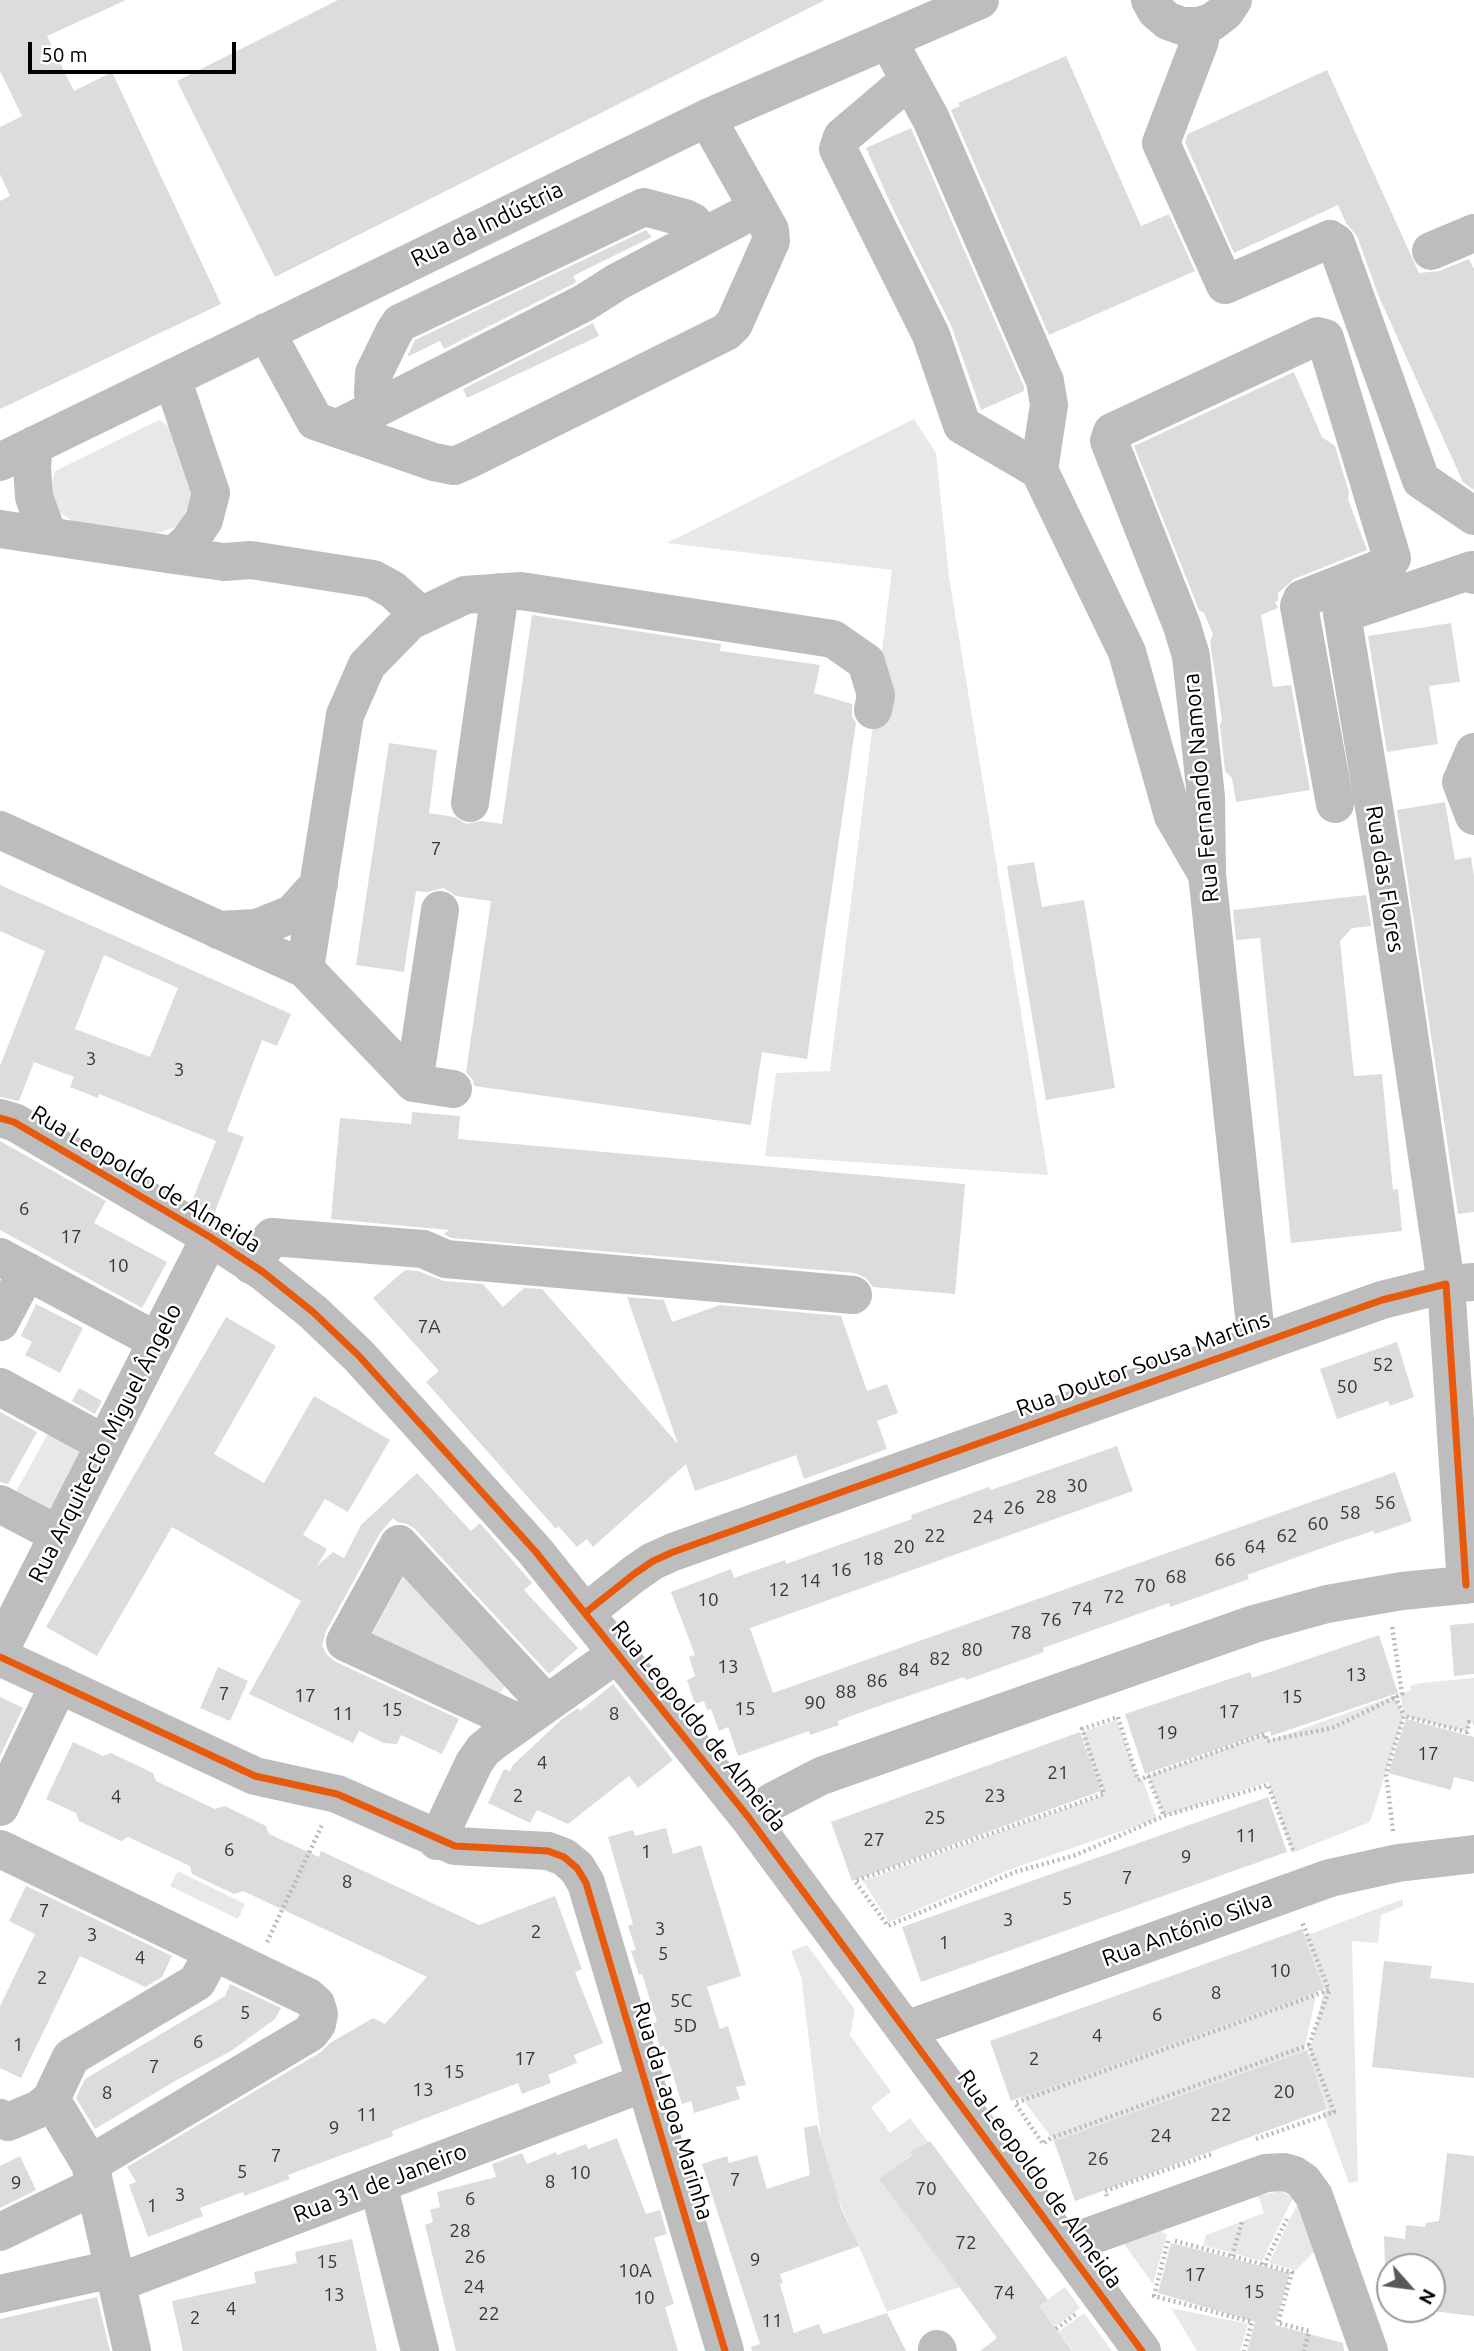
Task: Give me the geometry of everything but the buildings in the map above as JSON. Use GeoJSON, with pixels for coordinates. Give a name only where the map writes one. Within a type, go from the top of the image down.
{"type":"FeatureCollection","features":[{"type":"Feature","properties":{"kind":"street","name":"Rua da Indústria"},"geometry":{"type":"LineString","coordinates":[[0,462],[707,118],[980,0]]}},
{"type":"Feature","properties":{"kind":"street"},"geometry":{"type":"LineString","coordinates":[[1150,0],[1156,11],[1168,21],[1182,26],[1198,26],[1212,22],[1233,0]]}},
{"type":"Feature","properties":{"kind":"street"},"geometry":{"type":"LineString","coordinates":[[1198,26],[1200,41],[1161,143],[1225,285],[1331,239],[1336,243],[1420,480],[1474,516]]}},
{"type":"Feature","properties":{"kind":"street"},"geometry":{"type":"LineString","coordinates":[[887,40],[931,119],[1045,382],[1049,405],[1039,470]]}},
{"type":"Feature","properties":{"kind":"street"},"geometry":{"type":"LineString","coordinates":[[909,80],[842,137],[838,149],[931,335],[962,425],[1039,470],[1127,652],[1173,816],[1207,874]]}},
{"type":"Feature","properties":{"kind":"street"},"geometry":{"type":"LineString","coordinates":[[266,332],[315,421],[434,462],[454,466],[726,332],[734,324],[771,241],[770,230],[707,118]]}},
{"type":"Feature","properties":{"kind":"street"},"geometry":{"type":"LineString","coordinates":[[385,404],[373,393],[374,373],[400,323],[644,207],[694,222],[690,243]]}},
{"type":"Feature","properties":{"kind":"street"},"geometry":{"type":"LineString","coordinates":[[338,428],[584,303],[617,282],[756,209]]}},
{"type":"Feature","properties":{"kind":"street"},"geometry":{"type":"LineString","coordinates":[[1431,251],[1474,233]]}},
{"type":"Feature","properties":{"kind":"street","name":"Rua Fernando Namora"},"geometry":{"type":"LineString","coordinates":[[1257,1344],[1207,874],[1206,797],[1191,656],[1182,626],[1109,441],[1112,432],[1318,336],[1325,338],[1392,558],[1386,566],[1302,599],[1300,606],[1335,804]]}},
{"type":"Feature","properties":{"kind":"street"},"geometry":{"type":"LineString","coordinates":[[172,378],[211,493],[232,542],[251,560]]}},
{"type":"Feature","properties":{"kind":"street"},"geometry":{"type":"LineString","coordinates":[[34,445],[34,497],[48,535]]}},
{"type":"Feature","properties":{"kind":"street"},"geometry":{"type":"LineString","coordinates":[[174,555],[190,540],[204,520],[211,493]]}},
{"type":"Feature","properties":{"kind":"street"},"geometry":{"type":"LineString","coordinates":[[0,529],[225,562],[251,560],[373,579],[393,590],[421,616]]}},
{"type":"Feature","properties":{"kind":"street","name":"Rua das Flores"},"geometry":{"type":"LineString","coordinates":[[1460,1283],[1388,892],[1342,614],[1472,570],[1474,575]]}},
{"type":"Feature","properties":{"kind":"street"},"geometry":{"type":"LineString","coordinates":[[305,969],[345,716],[367,665],[410,621],[465,595],[521,591],[833,639],[866,662],[876,695],[873,710]]}},
{"type":"Feature","properties":{"kind":"street"},"geometry":{"type":"LineString","coordinates":[[470,803],[500,592]]}},
{"type":"Feature","properties":{"kind":"street"},"geometry":{"type":"LineString","coordinates":[[1474,752],[1461,782],[1474,816]]}},
{"type":"Feature","properties":{"kind":"street"},"geometry":{"type":"LineString","coordinates":[[0,830],[305,969],[414,1083],[453,1089]]}},
{"type":"Feature","properties":{"kind":"street"},"geometry":{"type":"LineString","coordinates":[[216,930],[257,928],[292,914],[319,884]]}},
{"type":"Feature","properties":{"kind":"street"},"geometry":{"type":"LineString","coordinates":[[414,1083],[440,910]]}},
{"type":"Feature","properties":{"kind":"street","name":"Rua Leopoldo de Almeida"},"geometry":{"type":"LineString","coordinates":[[0,1118],[13,1122],[210,1237],[313,1312],[359,1356],[534,1551],[749,1818],[1142,2351]]}},
{"type":"Feature","properties":{"kind":"street","name":"Rua Arquitecto Miguel Ângelo"},"geometry":{"type":"LineString","coordinates":[[0,1650],[210,1237]]}},
{"type":"Feature","properties":{"kind":"street"},"geometry":{"type":"LineString","coordinates":[[251,1265],[272,1237],[423,1249],[446,1259],[853,1295]]}},
{"type":"Feature","properties":{"kind":"street"},"geometry":{"type":"LineString","coordinates":[[0,1322],[13,1264],[157,1341]]}},
{"type":"Feature","properties":{"kind":"street"},"geometry":{"type":"LineString","coordinates":[[749,1818],[773,1801],[821,1776],[1254,1624],[1339,1602],[1402,1591],[1470,1585],[1460,1283]]}},
{"type":"Feature","properties":{"kind":"street","name":"Rua Doutor Sousa Martins"},"geometry":{"type":"LineString","coordinates":[[585,1614],[634,1574],[673,1552],[1382,1300],[1460,1283]]}},
{"type":"Feature","properties":{"kind":"street"},"geometry":{"type":"LineString","coordinates":[[0,1387],[105,1444]]}},
{"type":"Feature","properties":{"kind":"street"},"geometry":{"type":"LineString","coordinates":[[0,1504],[58,1535]]}},
{"type":"Feature","properties":{"kind":"street"},"geometry":{"type":"LineString","coordinates":[[399,1544],[532,1713],[345,1642],[399,1544]]}},
{"type":"Feature","properties":{"kind":"street"},"geometry":{"type":"LineString","coordinates":[[0,1657],[256,1776],[337,1794],[437,1840],[474,1763],[494,1741],[617,1654]]}},
{"type":"Feature","properties":{"kind":"street"},"geometry":{"type":"LineString","coordinates":[[0,1807],[59,1684]]}},
{"type":"Feature","properties":{"kind":"street","name":"Rua da Lagoa Marinha"},"geometry":{"type":"LineString","coordinates":[[437,1840],[472,1849],[548,1851],[564,1857],[577,1868],[586,1883],[725,2351]]}},
{"type":"Feature","properties":{"kind":"street"},"geometry":{"type":"LineString","coordinates":[[0,1849],[308,1997],[316,2004],[319,2014],[317,2024],[310,2033],[0,2232]]}},
{"type":"Feature","properties":{"kind":"street","name":"Rua António Silva"},"geometry":{"type":"LineString","coordinates":[[906,2030],[1330,1878],[1398,1863],[1474,1854]]}},
{"type":"Feature","properties":{"kind":"street"},"geometry":{"type":"LineString","coordinates":[[0,2118],[8,2122],[39,2109],[51,2099],[71,2057],[197,1982],[206,1965]]}},
{"type":"Feature","properties":{"kind":"street","name":"Rua 31 de Janeiro"},"geometry":{"type":"LineString","coordinates":[[0,2294],[115,2276],[378,2184],[644,2083]]}},
{"type":"Feature","properties":{"kind":"street"},"geometry":{"type":"LineString","coordinates":[[51,2099],[92,2175],[132,2351]]}},
{"type":"Feature","properties":{"kind":"street"},"geometry":{"type":"LineString","coordinates":[[1065,2245],[1265,2173],[1284,2172],[1294,2175],[1306,2184],[1314,2196],[1369,2351]]}},
{"type":"Feature","properties":{"kind":"street"},"geometry":{"type":"LineString","coordinates":[[378,2184],[420,2351]]}},
{"type":"Feature","properties":{"kind":"path"},"geometry":{"type":"LineString","coordinates":[[1293,1850],[1268,1785],[1164,1816],[1076,1855],[1015,1872],[888,1926],[855,1881],[1104,1794],[1082,1729],[1118,1717],[1138,1780],[1265,1734],[1267,1741],[1332,1728],[1402,1694],[1391,1620]]}},
{"type":"Feature","properties":{"kind":"path"},"geometry":{"type":"LineString","coordinates":[[1395,1696],[1404,1716],[1386,1773],[1398,1863]]}},
{"type":"Feature","properties":{"kind":"path"},"geometry":{"type":"LineString","coordinates":[[1404,1716],[1467,1732],[1469,1721],[1474,1723]]}},
{"type":"Feature","properties":{"kind":"path"},"geometry":{"type":"LineString","coordinates":[[1148,1776],[1164,1816]]}},
{"type":"Feature","properties":{"kind":"path"},"geometry":{"type":"LineString","coordinates":[[253,1970],[337,1794]]}},
{"type":"Feature","properties":{"kind":"path"},"geometry":{"type":"LineString","coordinates":[[1245,2143],[1334,2112],[1309,2045],[1329,1990],[1290,1892]]}},
{"type":"Feature","properties":{"kind":"path"},"geometry":{"type":"LineString","coordinates":[[1309,2045],[1051,2138],[1043,2144],[1014,2103],[1329,1990]]}},
{"type":"Feature","properties":{"kind":"path"},"geometry":{"type":"LineString","coordinates":[[1105,2191],[1220,2151]]}},
{"type":"Feature","properties":{"kind":"path"},"geometry":{"type":"LineString","coordinates":[[1264,2265],[1306,2184]]}},
{"type":"Feature","properties":{"kind":"path"},"geometry":{"type":"LineString","coordinates":[[1232,2256],[1242,2221]]}},
{"type":"Feature","properties":{"kind":"path"},"geometry":{"type":"LineString","coordinates":[[1244,2351],[1252,2322],[1154,2296],[1169,2239],[1292,2272],[1278,2323],[1309,2331],[1304,2351]]}},
{"type":"Feature","properties":{"kind":"shaded area"},"geometry":{"type":"Polygon","coordinates":[[[914,419],[936,453],[949,577],[1048,1175],[765,1156],[776,1073],[830,1071],[892,570],[667,543],[914,419]]]}},
{"type":"Feature","properties":{"kind":"shaded area"},"geometry":{"type":"Polygon","coordinates":[[[159,420],[176,431],[193,498],[178,526],[147,534],[79,525],[59,512],[49,495],[55,471],[159,420]]]}},
{"type":"Feature","properties":{"kind":"shaded area"},"geometry":{"type":"Polygon","coordinates":[[[51,1428],[83,1445],[46,1520],[11,1501],[51,1428]]]}},
{"type":"Feature","properties":{"kind":"shaded area"},"geometry":{"type":"Polygon","coordinates":[[[405,1574],[505,1685],[502,1691],[497,1694],[370,1637],[405,1574]]]}},
{"type":"Feature","properties":{"kind":"shaded area"},"geometry":{"type":"Polygon","coordinates":[[[1474,1678],[1474,1723],[1469,1722],[1467,1732],[1404,1716],[1370,1822],[1292,1853],[1268,1782],[1164,1816],[1148,1776],[1265,1734],[1268,1741],[1394,1696],[1404,1714],[1400,1694],[1411,1690],[1410,1686],[1474,1678]]]}},
{"type":"Feature","properties":{"kind":"shaded area"},"geometry":{"type":"Polygon","coordinates":[[[1117,1720],[1138,1779],[1142,1778],[1157,1819],[1014,1868],[889,1922],[863,1881],[1101,1796],[1082,1732],[1117,1720]]]}},
{"type":"Feature","properties":{"kind":"shaded area"},"geometry":{"type":"Polygon","coordinates":[[[178,1871],[245,1904],[238,1919],[170,1886],[178,1871]]]}},
{"type":"Feature","properties":{"kind":"shaded area"},"geometry":{"type":"Polygon","coordinates":[[[1403,1899],[1403,1906],[1381,1915],[1378,1943],[1352,1941],[1358,2181],[1349,2183],[1323,2112],[1328,2110],[1309,2057],[1324,1989],[1305,1936],[1403,1899]]]}},
{"type":"Feature","properties":{"kind":"shaded area"},"geometry":{"type":"Polygon","coordinates":[[[807,1945],[855,2010],[850,2035],[891,2092],[871,2107],[890,2133],[910,2118],[928,2142],[880,2179],[959,2287],[887,2312],[837,2196],[821,2138],[801,1976],[791,1951],[807,1945]]]}},
{"type":"Feature","properties":{"kind":"shaded area"},"geometry":{"type":"Polygon","coordinates":[[[1317,1991],[1304,2051],[1054,2141],[1021,2097],[1317,1991]]]}},
{"type":"Feature","properties":{"kind":"shaded area"},"geometry":{"type":"Polygon","coordinates":[[[1281,2191],[1293,2198],[1262,2261],[1203,2245],[1206,2235],[1264,2213],[1258,2196],[1281,2191]]]}},
{"type":"Feature","properties":{"kind":"shaded area"},"geometry":{"type":"Polygon","coordinates":[[[1297,2205],[1314,2252],[1296,2270],[1269,2263],[1297,2205]]]}},
{"type":"Feature","properties":{"kind":"shaded area"},"geometry":{"type":"Polygon","coordinates":[[[1161,2231],[1167,2235],[1153,2284],[1124,2244],[1161,2231]]]}},
{"type":"Feature","properties":{"kind":"shaded area"},"geometry":{"type":"Polygon","coordinates":[[[1065,2287],[1080,2308],[1055,2327],[1039,2306],[1065,2287]]]}},
{"type":"Feature","properties":{"kind":"shaded area"},"geometry":{"type":"Polygon","coordinates":[[[1171,2308],[1248,2324],[1240,2351],[1197,2351],[1171,2308]]]}},
{"type":"Feature","properties":{"kind":"shaded area"},"geometry":{"type":"Polygon","coordinates":[[[1084,2313],[1112,2351],[1073,2351],[1058,2332],[1084,2313]]]}},
{"type":"Feature","properties":{"kind":"cycle path"},"geometry":{"type":"LineString","coordinates":[[0,1118],[14,1122],[210,1237],[263,1272],[313,1312],[359,1356],[535,1551],[749,1818],[1142,2351]]}},
{"type":"Feature","properties":{"kind":"cycle path"},"geometry":{"type":"LineString","coordinates":[[585,1613],[634,1574],[673,1552],[1382,1300],[1446,1284],[1466,1585]]}},
{"type":"Feature","properties":{"kind":"cycle path"},"geometry":{"type":"LineString","coordinates":[[0,1657],[255,1776],[337,1794],[455,1846],[548,1851],[564,1857],[577,1868],[586,1883],[725,2351]]}}]}
